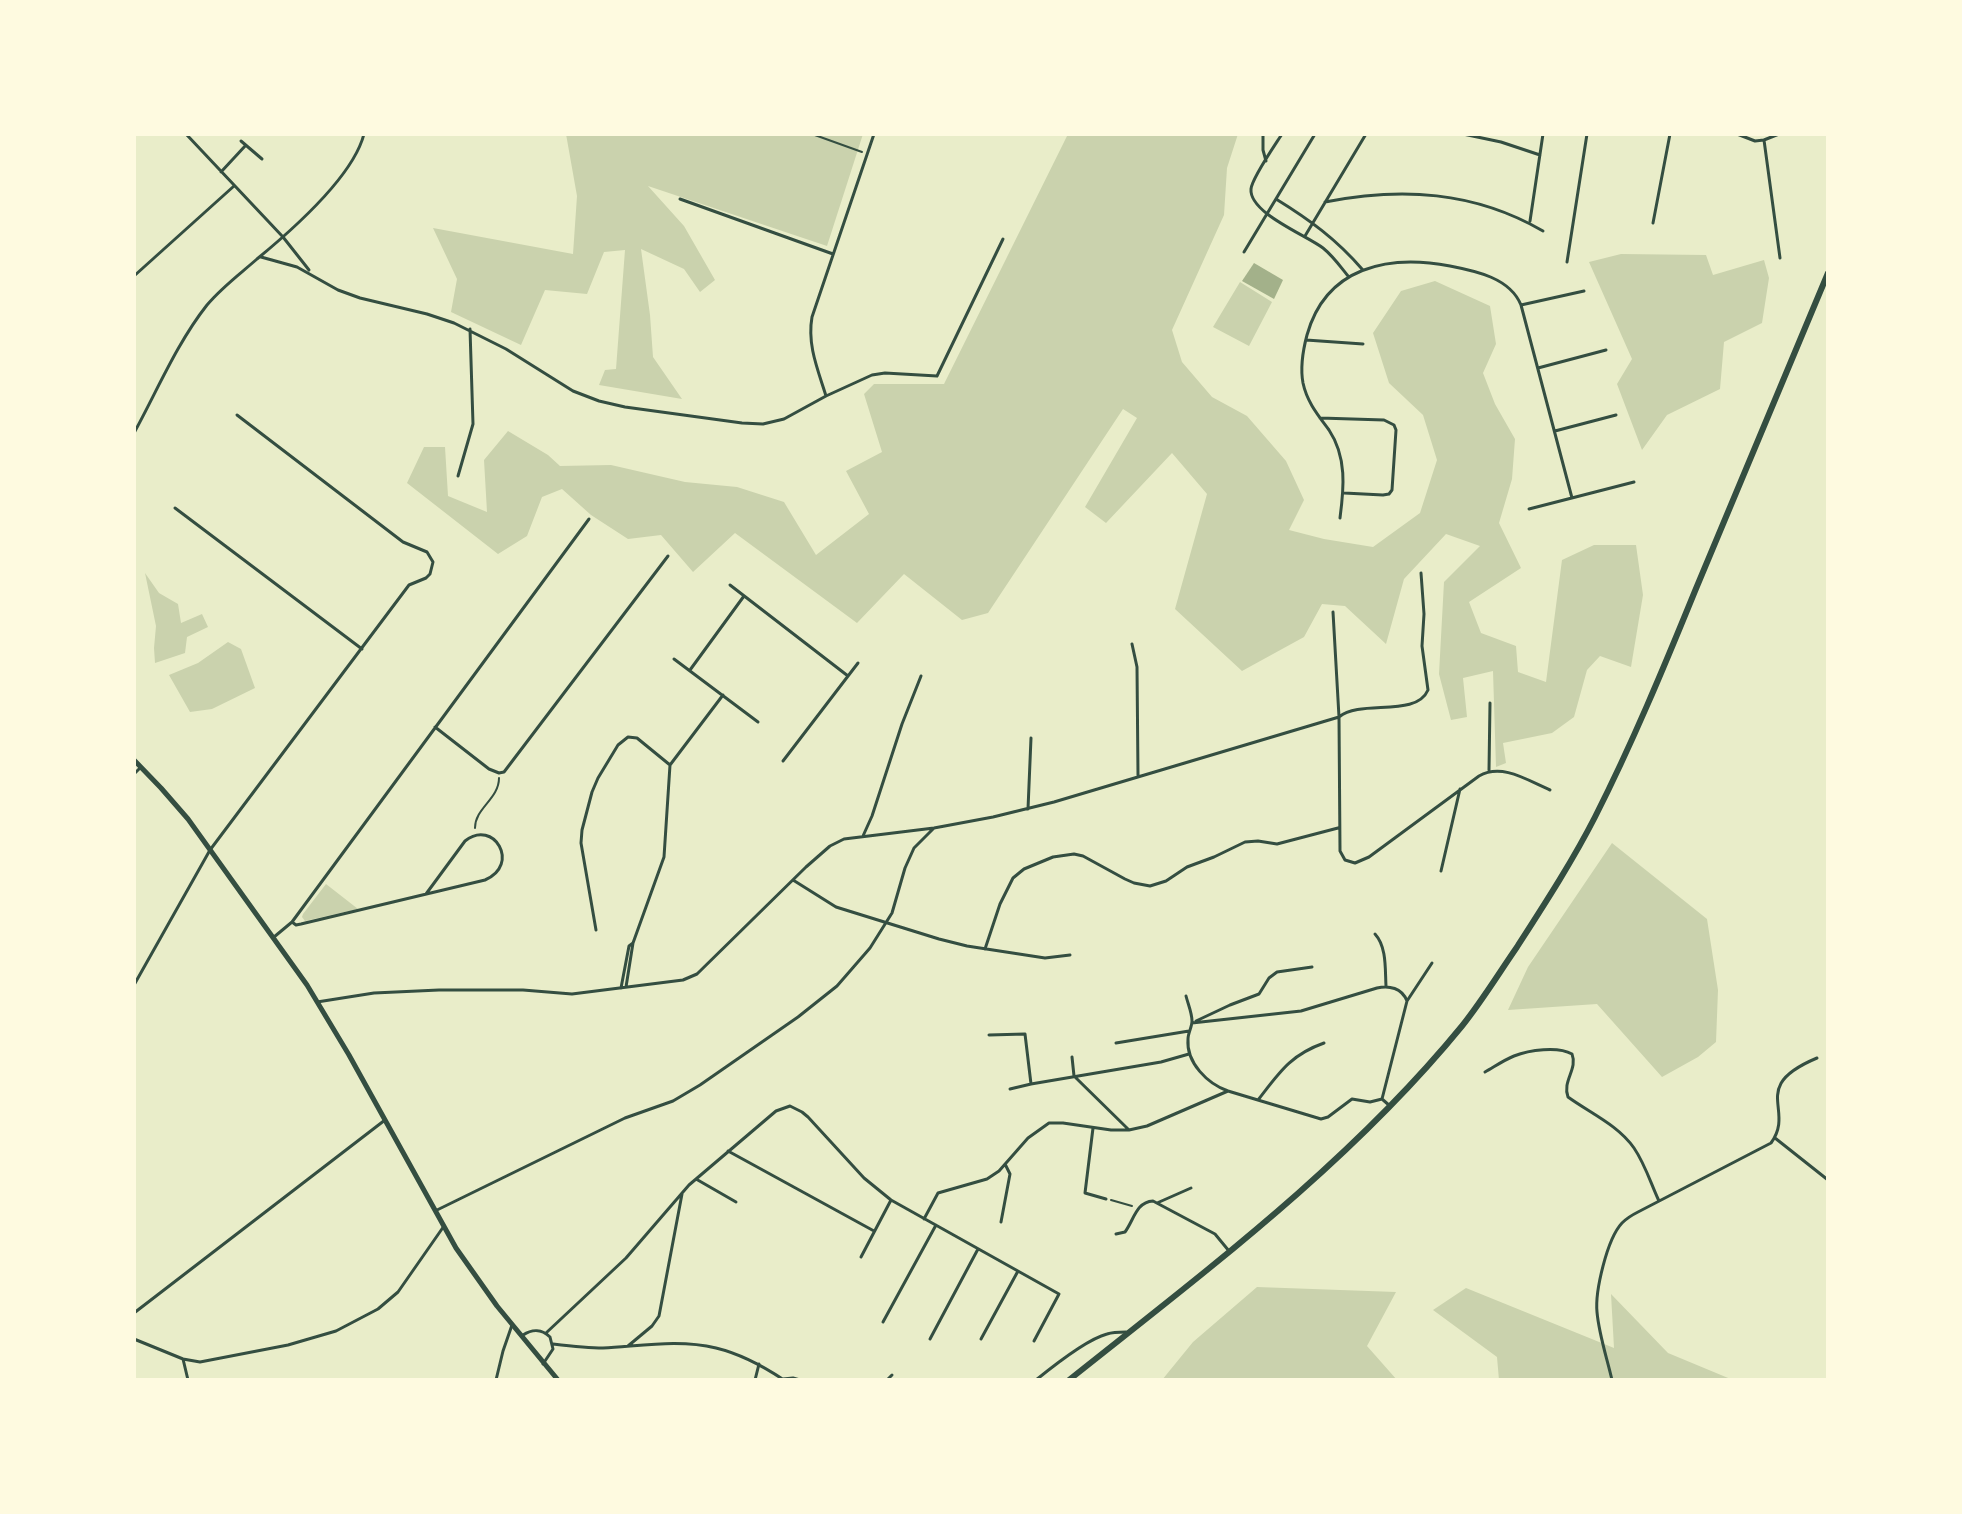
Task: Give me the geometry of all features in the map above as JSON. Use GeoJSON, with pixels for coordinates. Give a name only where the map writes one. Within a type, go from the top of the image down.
{"type":"FeatureCollection","features":[{"type":"Feature","properties":{"kind":"highway"},"geometry":{"type":"LineString","coordinates":[[1069,1380],[1293,1198],[1390,1106],[1465,1022],[1537,916],[1593,821],[1650,700],[1828,273]]}},
{"type":"Feature","properties":{"kind":"main road"},"geometry":{"type":"LineString","coordinates":[[134,760],[175,802],[317,1002],[469,1267],[558,1380]]}},
{"type":"Feature","properties":{"kind":"street"},"geometry":{"type":"LineString","coordinates":[[186,134],[283,237],[311,273]]}},
{"type":"Feature","properties":{"kind":"street"},"geometry":{"type":"LineString","coordinates":[[134,433],[197,319],[217,294],[283,237],[324,196],[344,173],[364,134]]}},
{"type":"Feature","properties":{"kind":"street"},"geometry":{"type":"LineString","coordinates":[[826,396],[811,349],[810,329],[815,306],[874,134]]}},
{"type":"Feature","properties":{"kind":"street"},"geometry":{"type":"LineString","coordinates":[[1263,134],[1266,161]]}},
{"type":"Feature","properties":{"kind":"street"},"geometry":{"type":"LineString","coordinates":[[1282,134],[1251,189],[1255,202],[1267,214],[1330,254],[1348,276]]}},
{"type":"Feature","properties":{"kind":"street"},"geometry":{"type":"LineString","coordinates":[[1244,252],[1315,134]]}},
{"type":"Feature","properties":{"kind":"street"},"geometry":{"type":"LineString","coordinates":[[1305,236],[1366,134]]}},
{"type":"Feature","properties":{"kind":"street"},"geometry":{"type":"LineString","coordinates":[[1463,134],[1540,155]]}},
{"type":"Feature","properties":{"kind":"street"},"geometry":{"type":"LineString","coordinates":[[1530,223],[1543,134]]}},
{"type":"Feature","properties":{"kind":"street"},"geometry":{"type":"LineString","coordinates":[[1567,262],[1587,134]]}},
{"type":"Feature","properties":{"kind":"street"},"geometry":{"type":"LineString","coordinates":[[1653,223],[1670,134]]}},
{"type":"Feature","properties":{"kind":"street"},"geometry":{"type":"LineString","coordinates":[[1737,134],[1755,141],[1779,134]]}},
{"type":"Feature","properties":{"kind":"street"},"geometry":{"type":"LineString","coordinates":[[1764,140],[1780,258]]}},
{"type":"Feature","properties":{"kind":"street"},"geometry":{"type":"LineString","coordinates":[[241,141],[262,159]]}},
{"type":"Feature","properties":{"kind":"street"},"geometry":{"type":"LineString","coordinates":[[221,172],[246,145]]}},
{"type":"Feature","properties":{"kind":"street"},"geometry":{"type":"LineString","coordinates":[[134,276],[234,186]]}},
{"type":"Feature","properties":{"kind":"street"},"geometry":{"type":"LineString","coordinates":[[1325,202],[1381,194],[1424,194],[1487,206],[1543,231]]}},
{"type":"Feature","properties":{"kind":"street"},"geometry":{"type":"LineString","coordinates":[[680,199],[833,254]]}},
{"type":"Feature","properties":{"kind":"street"},"geometry":{"type":"LineString","coordinates":[[1276,199],[1313,222],[1362,269]]}},
{"type":"Feature","properties":{"kind":"street"},"geometry":{"type":"LineString","coordinates":[[261,257],[311,273],[347,294],[440,317],[470,329],[573,391],[611,404],[763,424],[784,419],[826,396],[878,374],[937,376],[1003,239]]}},
{"type":"Feature","properties":{"kind":"street"},"geometry":{"type":"LineString","coordinates":[[1340,518],[1344,474],[1335,440],[1309,401],[1302,379],[1306,340],[1311,323],[1336,286],[1362,269],[1384,264],[1413,262],[1459,268],[1488,277],[1514,291],[1521,305],[1572,498]]}},
{"type":"Feature","properties":{"kind":"street"},"geometry":{"type":"LineString","coordinates":[[1521,305],[1584,291]]}},
{"type":"Feature","properties":{"kind":"street"},"geometry":{"type":"LineString","coordinates":[[458,476],[473,424],[470,329]]}},
{"type":"Feature","properties":{"kind":"street"},"geometry":{"type":"LineString","coordinates":[[1306,340],[1363,344]]}},
{"type":"Feature","properties":{"kind":"street"},"geometry":{"type":"LineString","coordinates":[[1538,368],[1606,350]]}},
{"type":"Feature","properties":{"kind":"street"},"geometry":{"type":"LineString","coordinates":[[134,985],[210,850],[409,585],[430,574],[433,562],[427,552],[403,542],[237,415]]}},
{"type":"Feature","properties":{"kind":"street"},"geometry":{"type":"LineString","coordinates":[[1555,431],[1616,415]]}},
{"type":"Feature","properties":{"kind":"street"},"geometry":{"type":"LineString","coordinates":[[1320,418],[1384,420],[1394,425],[1396,430],[1392,490],[1389,494],[1344,493]]}},
{"type":"Feature","properties":{"kind":"street"},"geometry":{"type":"LineString","coordinates":[[1529,509],[1634,482]]}},
{"type":"Feature","properties":{"kind":"street"},"geometry":{"type":"LineString","coordinates":[[175,508],[362,649]]}},
{"type":"Feature","properties":{"kind":"street"},"geometry":{"type":"LineString","coordinates":[[273,938],[292,922],[589,519]]}},
{"type":"Feature","properties":{"kind":"street"},"geometry":{"type":"LineString","coordinates":[[435,727],[489,769],[499,773],[507,769],[668,556]]}},
{"type":"Feature","properties":{"kind":"street"},"geometry":{"type":"LineString","coordinates":[[317,1002],[351,995],[404,991],[501,989],[564,994],[683,980],[697,974],[830,846],[844,839],[934,828],[1028,809],[1339,717],[1349,710],[1411,704],[1426,696],[1429,683],[1422,646],[1424,614],[1421,573]]}},
{"type":"Feature","properties":{"kind":"street"},"geometry":{"type":"LineString","coordinates":[[730,585],[848,676]]}},
{"type":"Feature","properties":{"kind":"street"},"geometry":{"type":"LineString","coordinates":[[690,670],[744,596]]}},
{"type":"Feature","properties":{"kind":"street"},"geometry":{"type":"LineString","coordinates":[[1333,612],[1339,717],[1340,851],[1348,862],[1362,861],[1489,770],[1507,772],[1550,790]]}},
{"type":"Feature","properties":{"kind":"street"},"geometry":{"type":"LineString","coordinates":[[1132,644],[1137,667],[1138,775]]}},
{"type":"Feature","properties":{"kind":"street"},"geometry":{"type":"LineString","coordinates":[[674,659],[758,722]]}},
{"type":"Feature","properties":{"kind":"street"},"geometry":{"type":"LineString","coordinates":[[783,761],[858,663]]}},
{"type":"Feature","properties":{"kind":"street"},"geometry":{"type":"LineString","coordinates":[[863,836],[921,676]]}},
{"type":"Feature","properties":{"kind":"street"},"geometry":{"type":"LineString","coordinates":[[624,988],[629,946],[633,943],[664,857],[670,765],[723,695]]}},
{"type":"Feature","properties":{"kind":"street"},"geometry":{"type":"LineString","coordinates":[[1489,770],[1490,703]]}},
{"type":"Feature","properties":{"kind":"street"},"geometry":{"type":"LineString","coordinates":[[596,930],[581,836],[598,778],[618,745],[631,736],[670,765]]}},
{"type":"Feature","properties":{"kind":"street"},"geometry":{"type":"LineString","coordinates":[[1028,809],[1031,738]]}},
{"type":"Feature","properties":{"kind":"street"},"geometry":{"type":"LineString","coordinates":[[134,774],[141,767]]}},
{"type":"Feature","properties":{"kind":"street"},"geometry":{"type":"LineString","coordinates":[[1441,871],[1460,789]]}},
{"type":"Feature","properties":{"kind":"street"},"geometry":{"type":"LineString","coordinates":[[435,1211],[625,1118],[659,1107],[685,1094],[798,1017],[845,978],[861,960],[886,924],[909,857],[920,839],[934,828]]}},
{"type":"Feature","properties":{"kind":"street"},"geometry":{"type":"LineString","coordinates":[[985,949],[1000,904],[1013,878],[1024,869],[1053,857],[1083,856],[1125,879],[1150,886],[1245,842],[1277,844],[1339,828]]}},
{"type":"Feature","properties":{"kind":"street"},"geometry":{"type":"LineString","coordinates":[[292,922],[298,925],[485,880],[496,874],[502,863],[501,848],[493,839],[481,835],[465,841],[426,894]]}},
{"type":"Feature","properties":{"kind":"street"},"geometry":{"type":"LineString","coordinates":[[793,880],[836,907],[939,939],[1045,958],[1070,955]]}},
{"type":"Feature","properties":{"kind":"street"},"geometry":{"type":"LineString","coordinates":[[1375,934],[1383,948],[1386,986]]}},
{"type":"Feature","properties":{"kind":"street"},"geometry":{"type":"LineString","coordinates":[[1382,1099],[1407,1001],[1432,963]]}},
{"type":"Feature","properties":{"kind":"street"},"geometry":{"type":"LineString","coordinates":[[1192,1023],[1259,994],[1277,972],[1312,967]]}},
{"type":"Feature","properties":{"kind":"street"},"geometry":{"type":"LineString","coordinates":[[1192,1023],[1301,1011],[1386,986],[1403,993],[1407,1001]]}},
{"type":"Feature","properties":{"kind":"street"},"geometry":{"type":"LineString","coordinates":[[1186,996],[1192,1023],[1187,1041],[1189,1054],[1201,1072],[1216,1086],[1321,1119],[1352,1099],[1370,1102],[1382,1099]]}},
{"type":"Feature","properties":{"kind":"street"},"geometry":{"type":"LineString","coordinates":[[1116,1043],[1189,1031]]}},
{"type":"Feature","properties":{"kind":"street"},"geometry":{"type":"LineString","coordinates":[[989,1035],[1025,1034],[1031,1084]]}},
{"type":"Feature","properties":{"kind":"street"},"geometry":{"type":"LineString","coordinates":[[1258,1100],[1292,1060],[1306,1049],[1324,1043]]}},
{"type":"Feature","properties":{"kind":"street"},"geometry":{"type":"LineString","coordinates":[[1485,1072],[1519,1054],[1564,1050],[1572,1054],[1574,1062],[1565,1086],[1568,1097],[1627,1139],[1639,1157],[1659,1201]]}},
{"type":"Feature","properties":{"kind":"street"},"geometry":{"type":"LineString","coordinates":[[1010,1089],[1161,1062],[1189,1054]]}},
{"type":"Feature","properties":{"kind":"street"},"geometry":{"type":"LineString","coordinates":[[1072,1057],[1074,1076],[1129,1130]]}},
{"type":"Feature","properties":{"kind":"street"},"geometry":{"type":"LineString","coordinates":[[1612,1380],[1596,1309],[1610,1244],[1622,1223],[1765,1147],[1775,1138],[1778,1126],[1779,1086],[1792,1071],[1817,1058]]}},
{"type":"Feature","properties":{"kind":"street"},"geometry":{"type":"LineString","coordinates":[[924,1219],[938,1193],[987,1179],[1028,1138],[1049,1123],[1129,1130],[1147,1126],[1228,1091]]}},
{"type":"Feature","properties":{"kind":"street"},"geometry":{"type":"LineString","coordinates":[[1382,1099],[1390,1106]]}},
{"type":"Feature","properties":{"kind":"street"},"geometry":{"type":"LineString","coordinates":[[546,1333],[615,1269],[696,1179],[776,1111],[790,1106],[808,1117],[864,1178],[891,1200],[1059,1294],[1034,1341]]}},
{"type":"Feature","properties":{"kind":"street"},"geometry":{"type":"LineString","coordinates":[[134,1313],[385,1120]]}},
{"type":"Feature","properties":{"kind":"street"},"geometry":{"type":"LineString","coordinates":[[1093,1128],[1085,1193],[1106,1199]]}},
{"type":"Feature","properties":{"kind":"street"},"geometry":{"type":"LineString","coordinates":[[1775,1138],[1828,1180]]}},
{"type":"Feature","properties":{"kind":"street"},"geometry":{"type":"LineString","coordinates":[[728,1151],[874,1231]]}},
{"type":"Feature","properties":{"kind":"street"},"geometry":{"type":"LineString","coordinates":[[1001,1222],[1010,1174],[1005,1164]]}},
{"type":"Feature","properties":{"kind":"street"},"geometry":{"type":"LineString","coordinates":[[696,1179],[736,1202]]}},
{"type":"Feature","properties":{"kind":"street"},"geometry":{"type":"LineString","coordinates":[[1157,1203],[1191,1188]]}},
{"type":"Feature","properties":{"kind":"street"},"geometry":{"type":"LineString","coordinates":[[628,1346],[659,1316],[682,1193]]}},
{"type":"Feature","properties":{"kind":"street"},"geometry":{"type":"LineString","coordinates":[[861,1257],[891,1200]]}},
{"type":"Feature","properties":{"kind":"street"},"geometry":{"type":"LineString","coordinates":[[1116,1234],[1125,1232],[1138,1208],[1146,1202],[1157,1203],[1215,1234],[1229,1251]]}},
{"type":"Feature","properties":{"kind":"street"},"geometry":{"type":"LineString","coordinates":[[883,1322],[936,1225]]}},
{"type":"Feature","properties":{"kind":"street"},"geometry":{"type":"LineString","coordinates":[[134,1339],[183,1359],[200,1362],[288,1345],[336,1331],[378,1309],[398,1292],[444,1226]]}},
{"type":"Feature","properties":{"kind":"street"},"geometry":{"type":"LineString","coordinates":[[930,1339],[978,1249]]}},
{"type":"Feature","properties":{"kind":"street"},"geometry":{"type":"LineString","coordinates":[[981,1339],[1018,1271]]}},
{"type":"Feature","properties":{"kind":"street"},"geometry":{"type":"LineString","coordinates":[[496,1380],[512,1325]]}},
{"type":"Feature","properties":{"kind":"street"},"geometry":{"type":"LineString","coordinates":[[521,1336],[532,1331],[546,1333],[553,1344],[543,1364]]}},
{"type":"Feature","properties":{"kind":"street"},"geometry":{"type":"LineString","coordinates":[[1036,1380],[1100,1337],[1130,1331]]}},
{"type":"Feature","properties":{"kind":"street"},"geometry":{"type":"LineString","coordinates":[[553,1344],[593,1348],[668,1343],[700,1345],[730,1352],[759,1364],[783,1380],[800,1380]]}},
{"type":"Feature","properties":{"kind":"street"},"geometry":{"type":"LineString","coordinates":[[183,1359],[188,1380]]}},
{"type":"Feature","properties":{"kind":"street"},"geometry":{"type":"LineString","coordinates":[[755,1380],[759,1364]]}},
{"type":"Feature","properties":{"kind":"street"},"geometry":{"type":"LineString","coordinates":[[887,1380],[892,1375]]}},
{"type":"Feature","properties":{"kind":"path"},"geometry":{"type":"LineString","coordinates":[[812,134],[867,154]]}},
{"type":"Feature","properties":{"kind":"path"},"geometry":{"type":"LineString","coordinates":[[476,835],[475,821],[499,789],[499,773]]}},
{"type":"Feature","properties":{"kind":"path"},"geometry":{"type":"LineString","coordinates":[[1106,1199],[1138,1208]]}},
{"type":"Feature","properties":{"kind":"shaded area"},"geometry":{"type":"Polygon","coordinates":[[[566,134],[863,134],[827,246],[648,186],[684,226],[715,280],[700,292],[684,269],[641,249],[653,357],[682,399],[599,385],[605,370],[616,369],[625,250],[604,252],[587,294],[545,290],[521,345],[451,312],[457,279],[433,228],[573,254],[577,196],[566,134]]]}},
{"type":"Feature","properties":{"kind":"shaded area"},"geometry":{"type":"Polygon","coordinates":[[[1068,134],[1238,134],[1227,168],[1224,215],[1172,330],[1182,362],[1212,397],[1247,416],[1286,461],[1304,500],[1289,530],[1373,547],[1420,513],[1437,460],[1423,415],[1389,383],[1373,333],[1401,291],[1435,281],[1490,306],[1496,344],[1483,373],[1495,404],[1515,439],[1512,479],[1499,523],[1521,568],[1469,602],[1481,633],[1516,646],[1518,672],[1546,682],[1562,560],[1594,545],[1636,545],[1643,595],[1631,667],[1600,656],[1587,670],[1574,717],[1552,733],[1503,743],[1506,763],[1496,767],[1493,671],[1463,678],[1467,717],[1451,720],[1439,674],[1444,582],[1480,546],[1446,534],[1404,579],[1386,644],[1345,606],[1322,604],[1304,637],[1242,671],[1175,609],[1207,494],[1172,453],[1106,523],[1085,507],[1137,418],[1123,409],[988,613],[962,620],[904,574],[857,623],[735,533],[693,572],[661,535],[628,539],[591,515],[562,489],[542,497],[527,536],[498,554],[407,483],[424,447],[445,447],[448,496],[487,512],[484,460],[508,431],[548,455],[560,466],[611,465],[685,482],[737,487],[784,502],[816,555],[869,514],[846,471],[882,452],[864,394],[874,384],[944,384],[1068,134]]]}},
{"type":"Feature","properties":{"kind":"shaded area"},"geometry":{"type":"Polygon","coordinates":[[[1621,254],[1706,255],[1713,275],[1764,260],[1769,278],[1762,323],[1724,342],[1720,389],[1667,415],[1642,450],[1617,384],[1632,359],[1589,262],[1621,254]]]}},
{"type":"Feature","properties":{"kind":"shaded area"},"geometry":{"type":"Polygon","coordinates":[[[1254,263],[1283,280],[1274,299],[1242,281],[1254,263]]]}},
{"type":"Feature","properties":{"kind":"shaded area"},"geometry":{"type":"Polygon","coordinates":[[[1240,282],[1272,302],[1249,346],[1213,327],[1240,282]]]}},
{"type":"Feature","properties":{"kind":"shaded area"},"geometry":{"type":"Polygon","coordinates":[[[145,573],[159,593],[178,604],[181,623],[202,614],[208,627],[187,637],[185,653],[155,663],[156,626],[145,573]]]}},
{"type":"Feature","properties":{"kind":"shaded area"},"geometry":{"type":"Polygon","coordinates":[[[228,642],[241,649],[255,688],[212,709],[190,712],[169,675],[198,663],[228,642]]]}},
{"type":"Feature","properties":{"kind":"shaded area"},"geometry":{"type":"Polygon","coordinates":[[[1612,843],[1707,919],[1718,990],[1716,1042],[1698,1057],[1662,1077],[1597,1004],[1508,1010],[1528,967],[1612,843]]]}},
{"type":"Feature","properties":{"kind":"shaded area"},"geometry":{"type":"Polygon","coordinates":[[[326,884],[358,909],[305,921],[303,914],[326,884]]]}},
{"type":"Feature","properties":{"kind":"shaded area"},"geometry":{"type":"Polygon","coordinates":[[[1257,1287],[1396,1292],[1367,1346],[1397,1380],[1162,1380],[1193,1342],[1257,1287]]]}},
{"type":"Feature","properties":{"kind":"shaded area"},"geometry":{"type":"Polygon","coordinates":[[[1466,1288],[1614,1348],[1611,1294],[1668,1353],[1733,1380],[1499,1380],[1497,1357],[1433,1310],[1466,1288]]]}}]}
